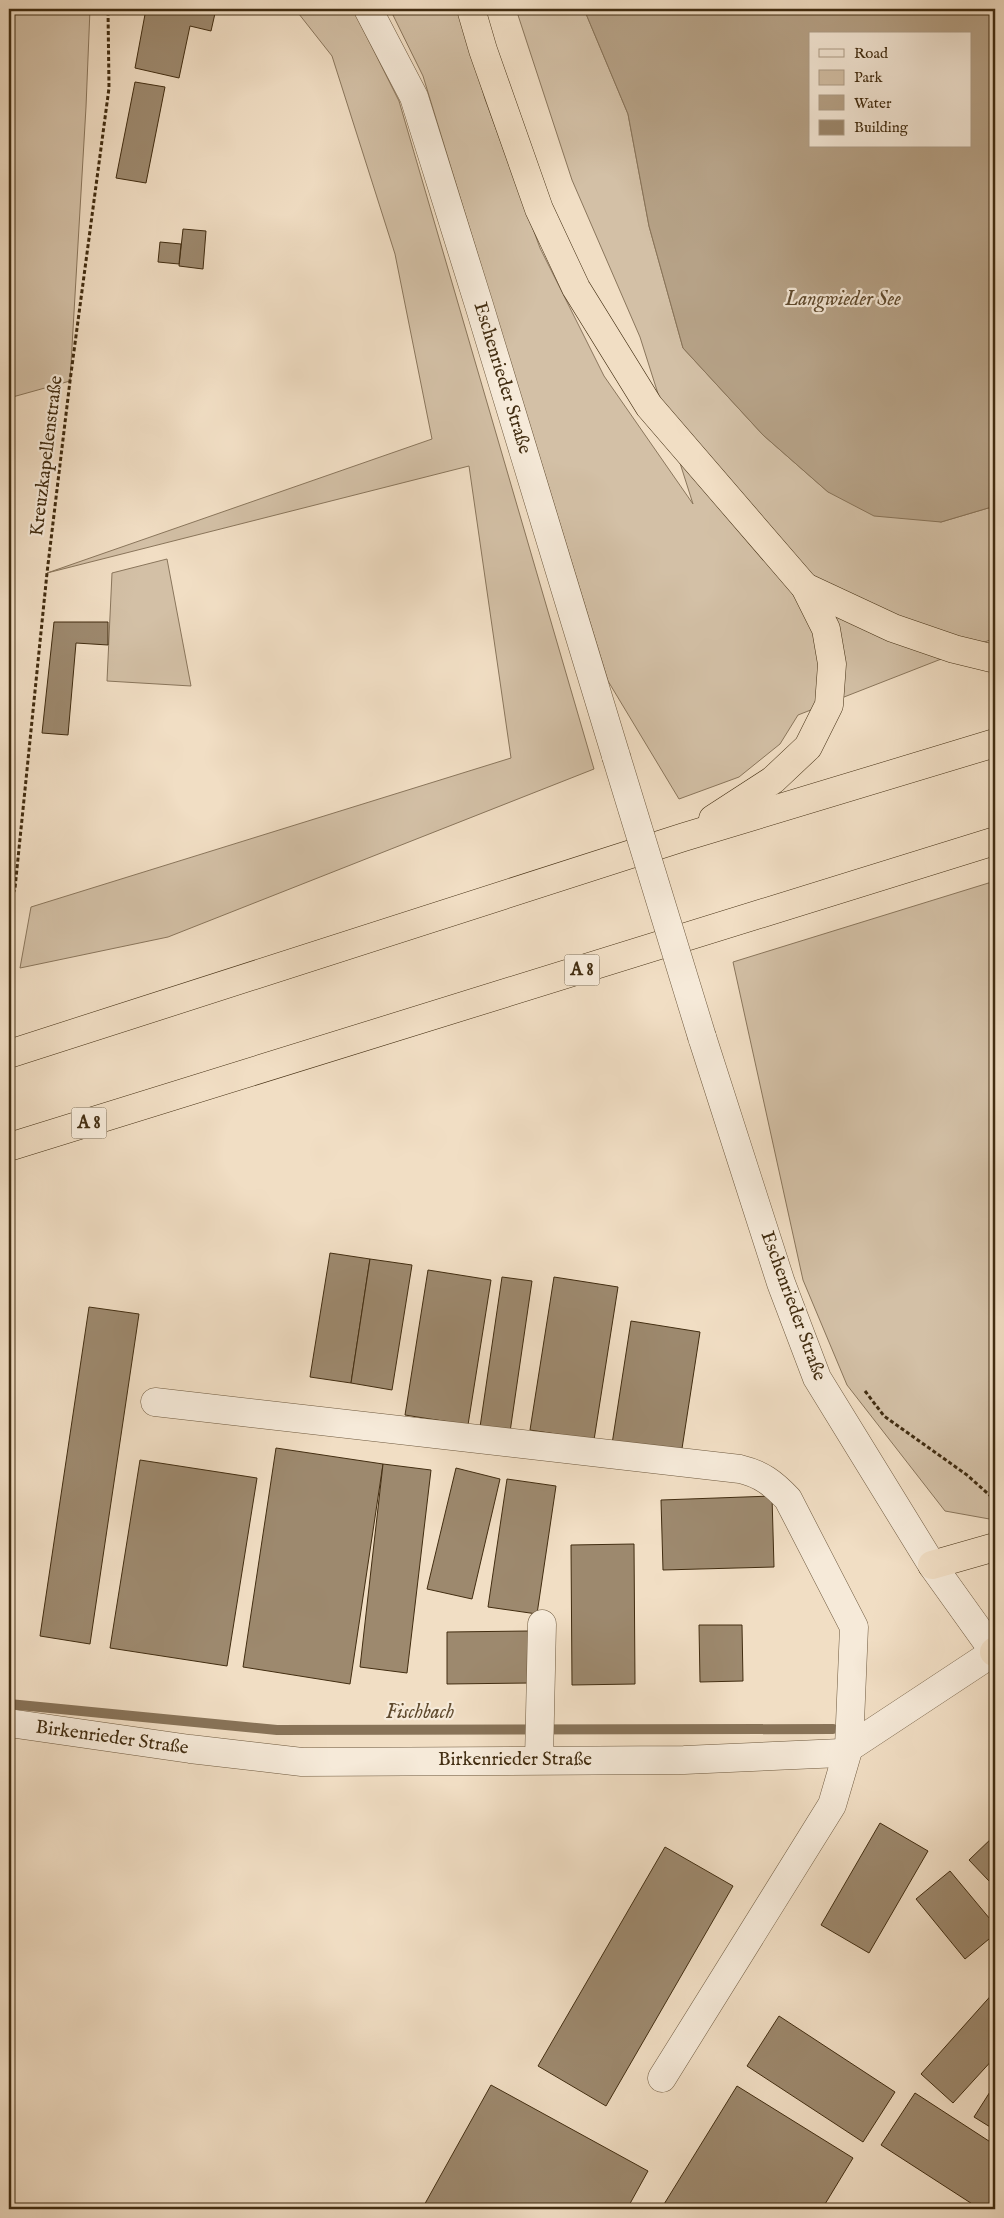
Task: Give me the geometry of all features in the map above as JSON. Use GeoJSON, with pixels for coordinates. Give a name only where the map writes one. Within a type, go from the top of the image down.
{"type":"FeatureCollection","features":[{"type":"Feature","properties":{"kind":"highway"},"geometry":{"type":"LineString","coordinates":[[471,9],[483,50],[539,209],[576,288],[649,406],[806,587],[826,629],[832,664],[829,705],[808,747],[773,780],[684,837]]}},
{"type":"Feature","properties":{"kind":"highway"},"geometry":{"type":"LineString","coordinates":[[806,587],[894,628],[954,649],[995,659]]}},
{"type":"Feature","properties":{"kind":"highway"},"geometry":{"type":"LineString","coordinates":[[9,1054],[684,837],[995,743]]}},
{"type":"Feature","properties":{"kind":"highway","name":"A 8"},"geometry":{"type":"LineString","coordinates":[[9,1147],[995,841]]}},
{"type":"Feature","properties":{"kind":"highway"},"geometry":{"type":"LineString","coordinates":[[932,1565],[995,1547]]}},
{"type":"Feature","properties":{"kind":"street","name":"Eschenrieder Straße"},"geometry":{"type":"LineString","coordinates":[[368,9],[414,97],[480,305],[702,1037],[781,1283],[817,1378],[932,1565],[995,1652]]}},
{"type":"Feature","properties":{"kind":"street"},"geometry":{"type":"LineString","coordinates":[[155,1402],[754,1472],[772,1482],[788,1498],[854,1627],[849,1747],[832,1805],[662,2078]]}},
{"type":"Feature","properties":{"kind":"street"},"geometry":{"type":"LineString","coordinates":[[539,1756],[542,1624]]}},
{"type":"Feature","properties":{"kind":"street","name":"Birkenrieder Straße"},"geometry":{"type":"LineString","coordinates":[[9,1723],[190,1749],[302,1762],[539,1756],[684,1760],[840,1752],[995,1652]]}},
{"type":"Feature","properties":{"kind":"path","name":"Kreuzkapellenstraße"},"geometry":{"type":"LineString","coordinates":[[9,906],[15,888],[47,573],[109,88],[108,9]]}},
{"type":"Feature","properties":{"kind":"path"},"geometry":{"type":"LineString","coordinates":[[860,1384],[884,1416],[967,1475],[995,1500]]}},
{"type":"Feature","properties":{"kind":"green space"},"geometry":{"type":"Polygon","coordinates":[[[9,9],[90,9],[70,381],[9,398],[9,9]]]}},
{"type":"Feature","properties":{"kind":"green space"},"geometry":{"type":"Polygon","coordinates":[[[295,9],[353,9],[399,101],[594,769],[168,937],[20,968],[31,907],[511,758],[469,466],[47,573],[432,439],[395,254],[332,56],[295,9]]]}},
{"type":"Feature","properties":{"kind":"green space"},"geometry":{"type":"Polygon","coordinates":[[[390,9],[459,9],[485,99],[540,248],[604,376],[693,504],[640,337],[572,180],[516,9],[584,9],[628,114],[649,226],[683,348],[763,435],[828,492],[941,522],[995,506],[995,638],[798,715],[780,744],[739,777],[679,799],[608,681],[423,76],[390,9]]]}},
{"type":"Feature","properties":{"kind":"green space"},"geometry":{"type":"Polygon","coordinates":[[[167,559],[191,686],[107,681],[112,573],[167,559]]]}},
{"type":"Feature","properties":{"kind":"green space"},"geometry":{"type":"Polygon","coordinates":[[[995,881],[995,1520],[945,1511],[847,1385],[803,1280],[733,962],[995,881]]]}},
{"type":"Feature","properties":{"kind":"water","name":"Langwieder See"},"geometry":{"type":"Polygon","coordinates":[[[584,9],[995,9],[995,506],[941,522],[874,516],[828,492],[763,435],[683,348],[649,226],[628,114],[584,9]]]}},
{"type":"Feature","properties":{"kind":"building"},"geometry":{"type":"Polygon","coordinates":[[[146,9],[216,9],[211,31],[190,26],[179,78],[135,68],[146,9]]]}},
{"type":"Feature","properties":{"kind":"building"},"geometry":{"type":"Polygon","coordinates":[[[135,82],[165,87],[146,183],[116,178],[135,82]]]}},
{"type":"Feature","properties":{"kind":"building"},"geometry":{"type":"Polygon","coordinates":[[[183,229],[206,231],[203,269],[179,266],[183,229]]]}},
{"type":"Feature","properties":{"kind":"building"},"geometry":{"type":"Polygon","coordinates":[[[160,242],[181,244],[179,264],[158,262],[160,242]]]}},
{"type":"Feature","properties":{"kind":"building"},"geometry":{"type":"Polygon","coordinates":[[[54,622],[108,622],[108,645],[76,643],[68,735],[42,733],[54,622]]]}},
{"type":"Feature","properties":{"kind":"building"},"geometry":{"type":"Polygon","coordinates":[[[330,1253],[370,1259],[351,1383],[310,1377],[330,1253]]]}},
{"type":"Feature","properties":{"kind":"building"},"geometry":{"type":"Polygon","coordinates":[[[370,1259],[412,1265],[392,1390],[351,1383],[370,1259]]]}},
{"type":"Feature","properties":{"kind":"building"},"geometry":{"type":"Polygon","coordinates":[[[428,1270],[491,1280],[468,1425],[405,1415],[428,1270]]]}},
{"type":"Feature","properties":{"kind":"building"},"geometry":{"type":"Polygon","coordinates":[[[502,1277],[532,1281],[510,1432],[480,1427],[502,1277]]]}},
{"type":"Feature","properties":{"kind":"building"},"geometry":{"type":"Polygon","coordinates":[[[554,1277],[618,1287],[594,1440],[530,1430],[554,1277]]]}},
{"type":"Feature","properties":{"kind":"building"},"geometry":{"type":"Polygon","coordinates":[[[89,1307],[139,1314],[90,1644],[40,1636],[89,1307]]]}},
{"type":"Feature","properties":{"kind":"building"},"geometry":{"type":"Polygon","coordinates":[[[631,1321],[700,1332],[681,1455],[612,1444],[631,1321]]]}},
{"type":"Feature","properties":{"kind":"building"},"geometry":{"type":"Polygon","coordinates":[[[276,1448],[383,1464],[350,1684],[243,1667],[276,1448]]]}},
{"type":"Feature","properties":{"kind":"building"},"geometry":{"type":"Polygon","coordinates":[[[140,1460],[257,1478],[227,1666],[110,1648],[140,1460]]]}},
{"type":"Feature","properties":{"kind":"building"},"geometry":{"type":"Polygon","coordinates":[[[383,1464],[431,1470],[407,1673],[360,1667],[383,1464]]]}},
{"type":"Feature","properties":{"kind":"building"},"geometry":{"type":"Polygon","coordinates":[[[456,1468],[500,1479],[472,1599],[427,1589],[456,1468]]]}},
{"type":"Feature","properties":{"kind":"building"},"geometry":{"type":"Polygon","coordinates":[[[507,1479],[556,1486],[537,1614],[488,1607],[507,1479]]]}},
{"type":"Feature","properties":{"kind":"building"},"geometry":{"type":"Polygon","coordinates":[[[772,1496],[774,1567],[663,1570],[661,1500],[772,1496]]]}},
{"type":"Feature","properties":{"kind":"building"},"geometry":{"type":"Polygon","coordinates":[[[634,1544],[635,1684],[572,1685],[571,1545],[634,1544]]]}},
{"type":"Feature","properties":{"kind":"building"},"geometry":{"type":"Polygon","coordinates":[[[699,1625],[742,1625],[743,1681],[700,1682],[699,1625]]]}},
{"type":"Feature","properties":{"kind":"building"},"geometry":{"type":"Polygon","coordinates":[[[529,1631],[530,1683],[447,1684],[447,1632],[529,1631]]]}},
{"type":"Feature","properties":{"kind":"building"},"geometry":{"type":"Polygon","coordinates":[[[880,1823],[928,1851],[869,1953],[821,1925],[880,1823]]]}},
{"type":"Feature","properties":{"kind":"building"},"geometry":{"type":"Polygon","coordinates":[[[995,1835],[995,1875],[989,1881],[969,1860],[995,1835]]]}},
{"type":"Feature","properties":{"kind":"building"},"geometry":{"type":"Polygon","coordinates":[[[665,1847],[733,1886],[606,2106],[538,2066],[665,1847]]]}},
{"type":"Feature","properties":{"kind":"building"},"geometry":{"type":"Polygon","coordinates":[[[950,1871],[995,1925],[995,1934],[965,1959],[916,1899],[950,1871]]]}},
{"type":"Feature","properties":{"kind":"building"},"geometry":{"type":"Polygon","coordinates":[[[995,1991],[995,2057],[953,2103],[921,2074],[995,1991]]]}},
{"type":"Feature","properties":{"kind":"building"},"geometry":{"type":"Polygon","coordinates":[[[779,2016],[895,2092],[863,2142],[747,2066],[779,2016]]]}},
{"type":"Feature","properties":{"kind":"building"},"geometry":{"type":"Polygon","coordinates":[[[995,2084],[995,2130],[974,2117],[995,2084]]]}},
{"type":"Feature","properties":{"kind":"building"},"geometry":{"type":"Polygon","coordinates":[[[491,2085],[648,2171],[627,2209],[422,2209],[491,2085]]]}},
{"type":"Feature","properties":{"kind":"building"},"geometry":{"type":"Polygon","coordinates":[[[737,2086],[853,2158],[822,2209],[661,2209],[737,2086]]]}},
{"type":"Feature","properties":{"kind":"building"},"geometry":{"type":"Polygon","coordinates":[[[915,2093],[995,2145],[995,2209],[980,2209],[881,2145],[915,2093]]]}},
{"type":"Feature","properties":{"kind":"waterway","name":"Fischbach"},"geometry":{"type":"LineString","coordinates":[[9,1704],[277,1730],[833,1729]]}}]}
